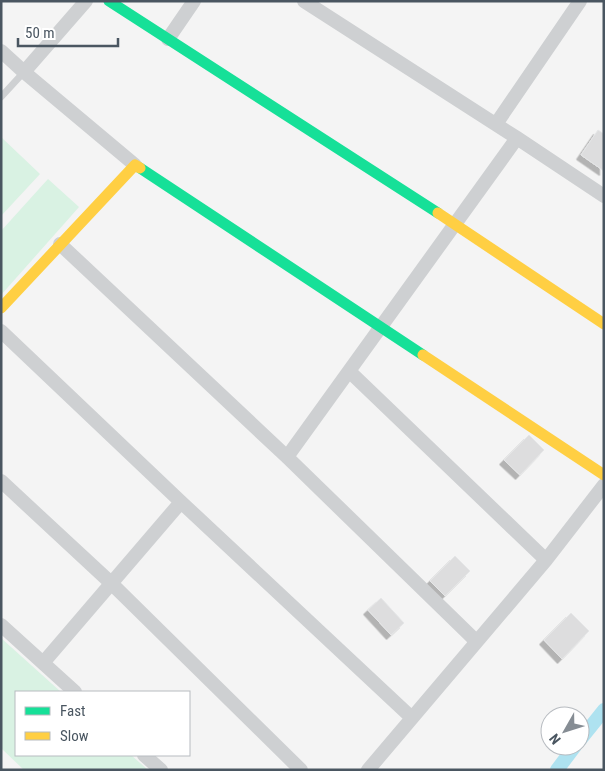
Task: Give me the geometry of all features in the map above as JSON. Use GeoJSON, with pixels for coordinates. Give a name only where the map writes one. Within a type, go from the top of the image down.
{"type":"FeatureCollection","features":[{"type":"Feature","properties":{"kind":"street"},"geometry":{"type":"LineString","coordinates":[[24,72],[86,1]]}},
{"type":"Feature","properties":{"kind":"street"},"geometry":{"type":"LineString","coordinates":[[109,1],[455,224],[604,324]]}},
{"type":"Feature","properties":{"kind":"street"},"geometry":{"type":"LineString","coordinates":[[168,39],[194,1]]}},
{"type":"Feature","properties":{"kind":"street"},"geometry":{"type":"LineString","coordinates":[[304,1],[319,5],[604,196]]}},
{"type":"Feature","properties":{"kind":"street"},"geometry":{"type":"LineString","coordinates":[[496,124],[580,1]]}},
{"type":"Feature","properties":{"kind":"street"},"geometry":{"type":"LineString","coordinates":[[1,51],[135,165],[381,326],[604,476]]}},
{"type":"Feature","properties":{"kind":"street"},"geometry":{"type":"LineString","coordinates":[[286,457],[517,138]]}},
{"type":"Feature","properties":{"kind":"street"},"geometry":{"type":"LineString","coordinates":[[1,308],[135,165]]}},
{"type":"Feature","properties":{"kind":"street"},"geometry":{"type":"LineString","coordinates":[[60,244],[286,457],[476,641]]}},
{"type":"Feature","properties":{"kind":"street"},"geometry":{"type":"LineString","coordinates":[[1,331],[412,718]]}},
{"type":"Feature","properties":{"kind":"street"},"geometry":{"type":"LineString","coordinates":[[349,371],[546,560]]}},
{"type":"Feature","properties":{"kind":"street"},"geometry":{"type":"LineString","coordinates":[[1,481],[111,583],[301,770]]}},
{"type":"Feature","properties":{"kind":"street"},"geometry":{"type":"LineString","coordinates":[[368,770],[546,560],[604,485]]}},
{"type":"Feature","properties":{"kind":"street"},"geometry":{"type":"LineString","coordinates":[[43,662],[181,502]]}},
{"type":"Feature","properties":{"kind":"street"},"geometry":{"type":"LineString","coordinates":[[1,625],[75,691]]}},
{"type":"Feature","properties":{"kind":"street"},"geometry":{"type":"LineString","coordinates":[[145,756],[161,770]]}},
{"type":"Feature","properties":{"kind":"lane"},"geometry":{"type":"LineString","coordinates":[[1,97],[24,72]]}},
{"type":"Feature","properties":{"kind":"green space"},"geometry":{"type":"Polygon","coordinates":[[[1,137],[40,174],[1,216],[1,137]]]}},
{"type":"Feature","properties":{"kind":"green space"},"geometry":{"type":"Polygon","coordinates":[[[48,179],[79,207],[1,295],[1,231],[48,179]]]}},
{"type":"Feature","properties":{"kind":"green space"},"geometry":{"type":"Polygon","coordinates":[[[1,638],[60,691],[15,691],[15,756],[132,756],[148,770],[24,770],[1,748],[1,638]]]}},
{"type":"Feature","properties":{"kind":"building"},"geometry":{"type":"Polygon","coordinates":[[[598,130],[604,134],[604,171],[581,155],[598,130]]]}},
{"type":"Feature","properties":{"kind":"building"},"geometry":{"type":"Polygon","coordinates":[[[529,435],[544,450],[520,475],[504,460],[529,435]]]}},
{"type":"Feature","properties":{"kind":"building"},"geometry":{"type":"Polygon","coordinates":[[[455,556],[470,571],[445,596],[430,581],[455,556]]]}},
{"type":"Feature","properties":{"kind":"building"},"geometry":{"type":"Polygon","coordinates":[[[381,598],[404,623],[391,635],[368,610],[381,598]]]}},
{"type":"Feature","properties":{"kind":"building"},"geometry":{"type":"Polygon","coordinates":[[[571,613],[589,631],[562,659],[544,640],[571,613]]]}},
{"type":"Feature","properties":{"kind":"waterway"},"geometry":{"type":"LineString","coordinates":[[590,728],[604,710]]}},
{"type":"Feature","properties":{"kind":"waterway"},"geometry":{"type":"LineString","coordinates":[[557,770],[568,756]]}},
{"type":"Feature","properties":{"kind":"traffic: fast"},"geometry":{"type":"LineString","coordinates":[[109,1],[438,213]]}},
{"type":"Feature","properties":{"kind":"traffic: fast"},"geometry":{"type":"LineString","coordinates":[[140,168],[423,355]]}},
{"type":"Feature","properties":{"kind":"traffic: slow"},"geometry":{"type":"LineString","coordinates":[[1,308],[135,165],[140,168]]}},
{"type":"Feature","properties":{"kind":"traffic: slow"},"geometry":{"type":"LineString","coordinates":[[438,213],[604,324]]}},
{"type":"Feature","properties":{"kind":"traffic: slow"},"geometry":{"type":"LineString","coordinates":[[423,355],[604,475]]}}]}
